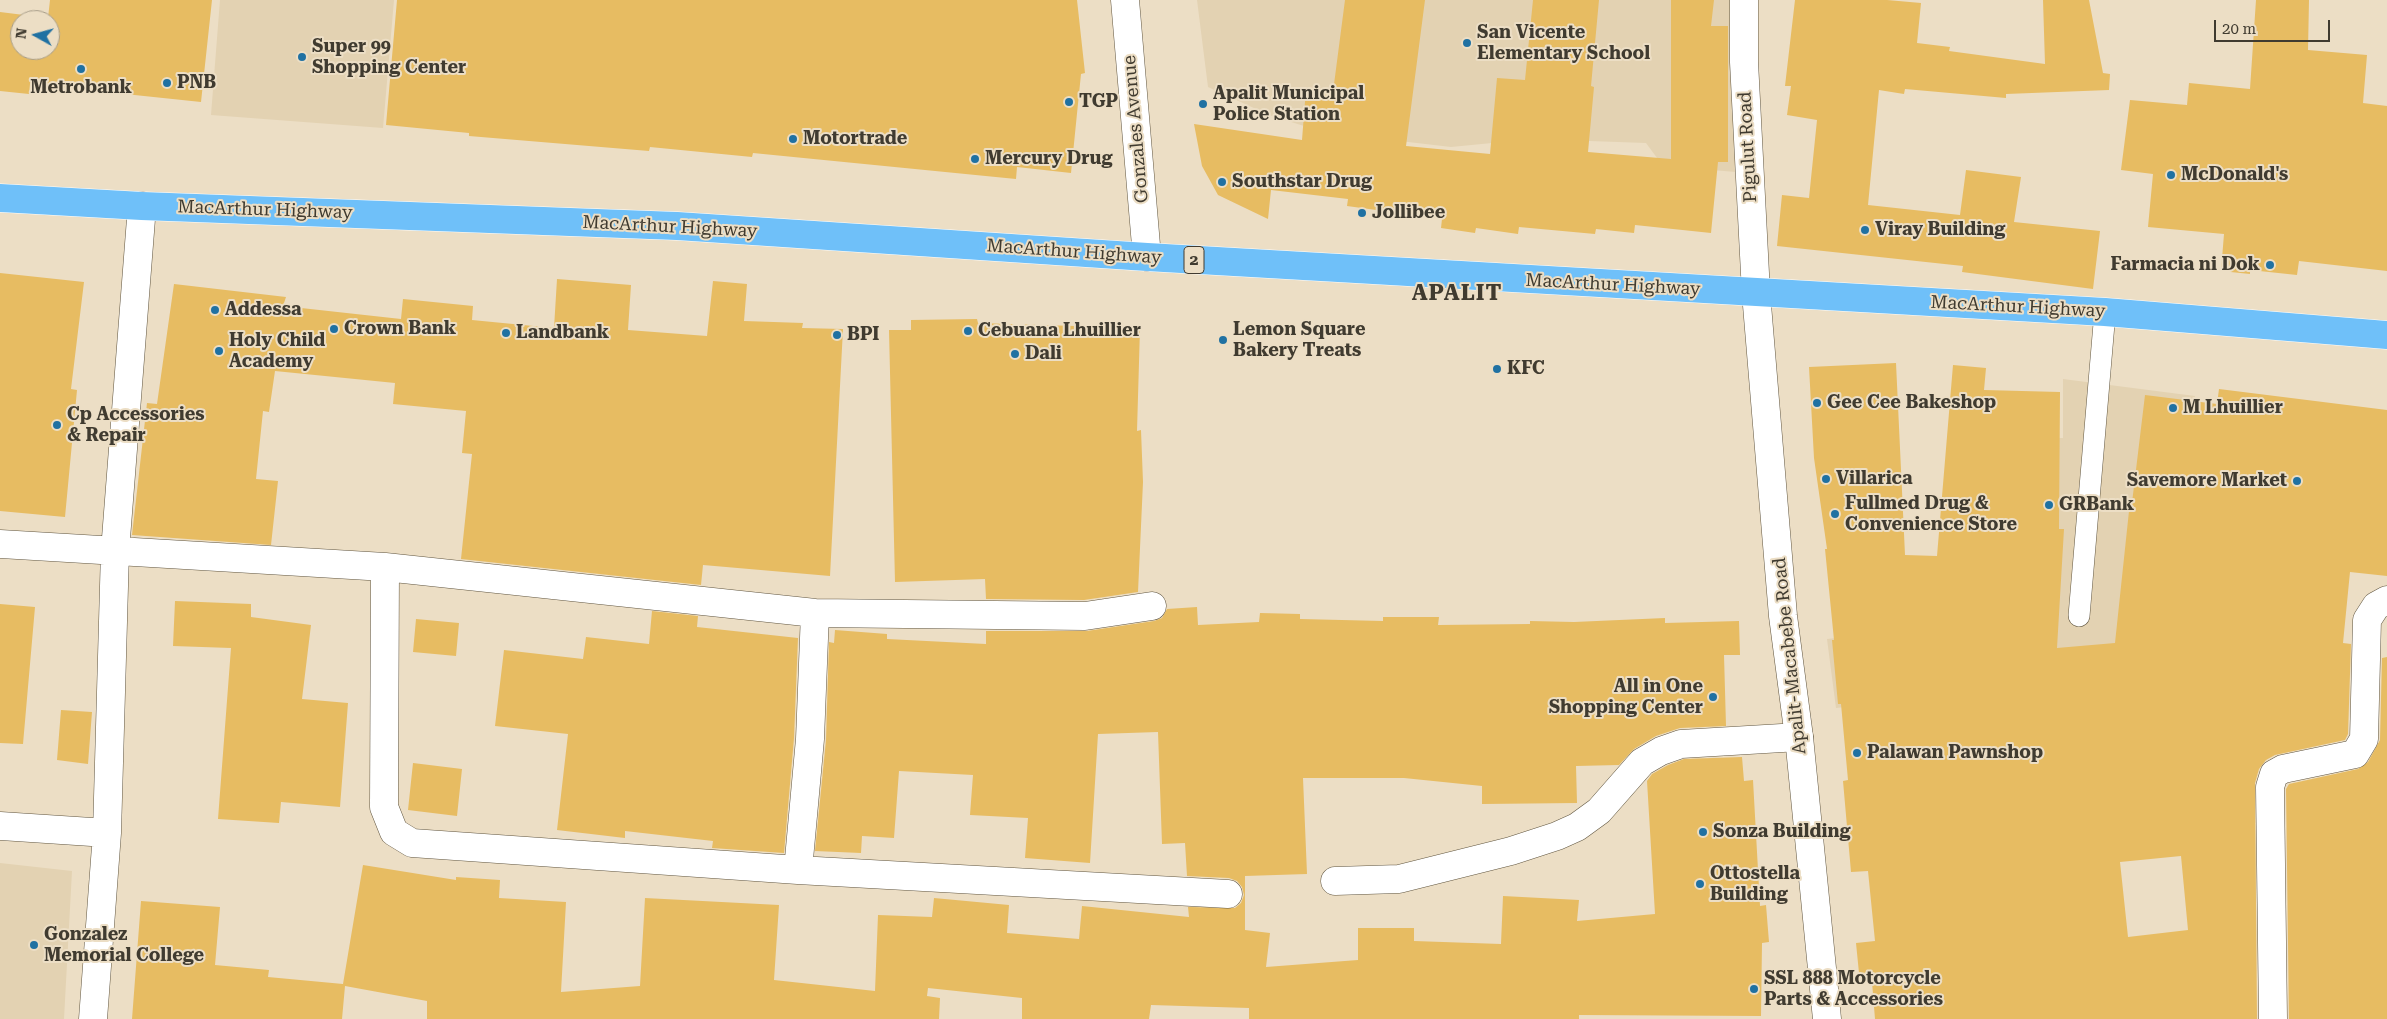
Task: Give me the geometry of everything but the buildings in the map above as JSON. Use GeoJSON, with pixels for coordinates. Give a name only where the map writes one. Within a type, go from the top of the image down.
{"type":"FeatureCollection","features":[{"type":"Feature","properties":{"kind":"highway","name":"MacArthur Highway"},"geometry":{"type":"LineString","coordinates":[[0,198],[142,206],[677,226],[1147,257],[2104,312],[2387,335]]}},
{"type":"Feature","properties":{"kind":"street","name":"Gonzales Avenue"},"geometry":{"type":"LineString","coordinates":[[1125,0],[1147,257]]}},
{"type":"Feature","properties":{"kind":"street","name":"Pigulut Road"},"geometry":{"type":"LineString","coordinates":[[1744,0],[1744,62],[1756,293]]}},
{"type":"Feature","properties":{"kind":"street"},"geometry":{"type":"LineString","coordinates":[[93,1019],[107,833],[115,551],[142,206]]}},
{"type":"Feature","properties":{"kind":"street","name":"Apalit-Macabebe Road"},"geometry":{"type":"LineString","coordinates":[[1756,293],[1783,616],[1799,737],[1827,1019]]}},
{"type":"Feature","properties":{"kind":"street"},"geometry":{"type":"LineString","coordinates":[[0,544],[385,567],[815,613],[1085,616],[1152,606]]}},
{"type":"Feature","properties":{"kind":"street"},"geometry":{"type":"LineString","coordinates":[[385,567],[384,807],[394,832],[412,843],[798,870],[1228,894]]}},
{"type":"Feature","properties":{"kind":"street"},"geometry":{"type":"LineString","coordinates":[[2273,1019],[2270,787],[2274,774],[2283,768],[2355,754],[2364,739],[2366,720],[2367,620],[2376,606],[2387,600]]}},
{"type":"Feature","properties":{"kind":"street"},"geometry":{"type":"LineString","coordinates":[[798,870],[810,740],[815,613]]}},
{"type":"Feature","properties":{"kind":"street"},"geometry":{"type":"LineString","coordinates":[[1336,881],[1398,879],[1511,851],[1557,836],[1577,827],[1599,811],[1642,762],[1660,751],[1674,746],[1799,737]]}},
{"type":"Feature","properties":{"kind":"street"},"geometry":{"type":"LineString","coordinates":[[0,826],[107,833]]}},
{"type":"Feature","properties":{"kind":"lane"},"geometry":{"type":"LineString","coordinates":[[2079,616],[2104,312]]}},
{"type":"Feature","properties":{"kind":"shaded area","name":"Super 99 Shopping Center"},"geometry":{"type":"Polygon","coordinates":[[[220,0],[394,0],[383,128],[211,115],[220,0]]]}},
{"type":"Feature","properties":{"kind":"shaded area","name":"San Vicente Elementary School"},"geometry":{"type":"Polygon","coordinates":[[[1197,0],[1730,0],[1736,172],[1663,166],[1646,143],[1533,139],[1451,147],[1323,132],[1269,115],[1208,87],[1197,0]]]}},
{"type":"Feature","properties":{"kind":"shaded area"},"geometry":{"type":"Polygon","coordinates":[[[2063,379],[2195,396],[2155,675],[1836,708],[1827,639],[2005,620],[1976,437],[2063,438],[2063,379]]]}},
{"type":"Feature","properties":{"kind":"shaded area","name":"Gonzalez Memorial College"},"geometry":{"type":"Polygon","coordinates":[[[0,863],[72,871],[64,1019],[0,1019],[0,863]]]}},
{"type":"Feature","properties":{"kind":"place","name":"San Vicente Elementary School"},"geometry":{"type":"Point","coordinates":[1467,43]}},
{"type":"Feature","properties":{"kind":"place","name":"Super 99 Shopping Center"},"geometry":{"type":"Point","coordinates":[302,57]}},
{"type":"Feature","properties":{"kind":"place","name":"Metrobank"},"geometry":{"type":"Point","coordinates":[81,69]}},
{"type":"Feature","properties":{"kind":"place","name":"PNB"},"geometry":{"type":"Point","coordinates":[167,83]}},
{"type":"Feature","properties":{"kind":"place","name":"TGP"},"geometry":{"type":"Point","coordinates":[1069,102]}},
{"type":"Feature","properties":{"kind":"place","name":"Apalit Municipal Police Station"},"geometry":{"type":"Point","coordinates":[1203,104]}},
{"type":"Feature","properties":{"kind":"place","name":"Motortrade"},"geometry":{"type":"Point","coordinates":[793,139]}},
{"type":"Feature","properties":{"kind":"place","name":"Mercury Drug"},"geometry":{"type":"Point","coordinates":[975,159]}},
{"type":"Feature","properties":{"kind":"place","name":"McDonald's"},"geometry":{"type":"Point","coordinates":[2171,175]}},
{"type":"Feature","properties":{"kind":"place","name":"Southstar Drug"},"geometry":{"type":"Point","coordinates":[1222,182]}},
{"type":"Feature","properties":{"kind":"place","name":"Jollibee"},"geometry":{"type":"Point","coordinates":[1362,213]}},
{"type":"Feature","properties":{"kind":"place","name":"Viray Building"},"geometry":{"type":"Point","coordinates":[1865,230]}},
{"type":"Feature","properties":{"kind":"place","name":"Farmacia ni Dok"},"geometry":{"type":"Point","coordinates":[2270,265]}},
{"type":"Feature","properties":{"kind":"place","name":"Addessa"},"geometry":{"type":"Point","coordinates":[215,310]}},
{"type":"Feature","properties":{"kind":"place","name":"Crown Bank"},"geometry":{"type":"Point","coordinates":[334,329]}},
{"type":"Feature","properties":{"kind":"place","name":"Cebuana Lhuillier"},"geometry":{"type":"Point","coordinates":[968,331]}},
{"type":"Feature","properties":{"kind":"place","name":"Landbank"},"geometry":{"type":"Point","coordinates":[506,333]}},
{"type":"Feature","properties":{"kind":"place","name":"BPI"},"geometry":{"type":"Point","coordinates":[837,335]}},
{"type":"Feature","properties":{"kind":"place","name":"Lemon Square Bakery Treats"},"geometry":{"type":"Point","coordinates":[1223,340]}},
{"type":"Feature","properties":{"kind":"place","name":"Holy Child Academy"},"geometry":{"type":"Point","coordinates":[219,351]}},
{"type":"Feature","properties":{"kind":"place","name":"Dali"},"geometry":{"type":"Point","coordinates":[1015,354]}},
{"type":"Feature","properties":{"kind":"place","name":"KFC"},"geometry":{"type":"Point","coordinates":[1497,369]}},
{"type":"Feature","properties":{"kind":"place","name":"Gee Cee Bakeshop"},"geometry":{"type":"Point","coordinates":[1817,403]}},
{"type":"Feature","properties":{"kind":"place","name":"M Lhuillier"},"geometry":{"type":"Point","coordinates":[2173,408]}},
{"type":"Feature","properties":{"kind":"place","name":"Cp Accessories & Repair"},"geometry":{"type":"Point","coordinates":[57,425]}},
{"type":"Feature","properties":{"kind":"place","name":"Villarica"},"geometry":{"type":"Point","coordinates":[1826,479]}},
{"type":"Feature","properties":{"kind":"place","name":"Savemore Market"},"geometry":{"type":"Point","coordinates":[2297,481]}},
{"type":"Feature","properties":{"kind":"place","name":"GRBank"},"geometry":{"type":"Point","coordinates":[2049,505]}},
{"type":"Feature","properties":{"kind":"place","name":"Fullmed Drug & Convenience Store"},"geometry":{"type":"Point","coordinates":[1835,514]}},
{"type":"Feature","properties":{"kind":"place","name":"All in One Shopping Center"},"geometry":{"type":"Point","coordinates":[1713,697]}},
{"type":"Feature","properties":{"kind":"place","name":"Palawan Pawnshop"},"geometry":{"type":"Point","coordinates":[1857,753]}},
{"type":"Feature","properties":{"kind":"place","name":"Sonza Building"},"geometry":{"type":"Point","coordinates":[1703,832]}},
{"type":"Feature","properties":{"kind":"place","name":"Ottostella Building"},"geometry":{"type":"Point","coordinates":[1700,884]}},
{"type":"Feature","properties":{"kind":"place","name":"Gonzalez Memorial College"},"geometry":{"type":"Point","coordinates":[34,945]}},
{"type":"Feature","properties":{"kind":"place","name":"SSL 888 Motorcycle Parts & Accessories"},"geometry":{"type":"Point","coordinates":[1754,989]}},
{"type":"Feature","properties":{"kind":"district","name":"APALIT"},"geometry":{"type":"Point","coordinates":[1457,294]}}]}
